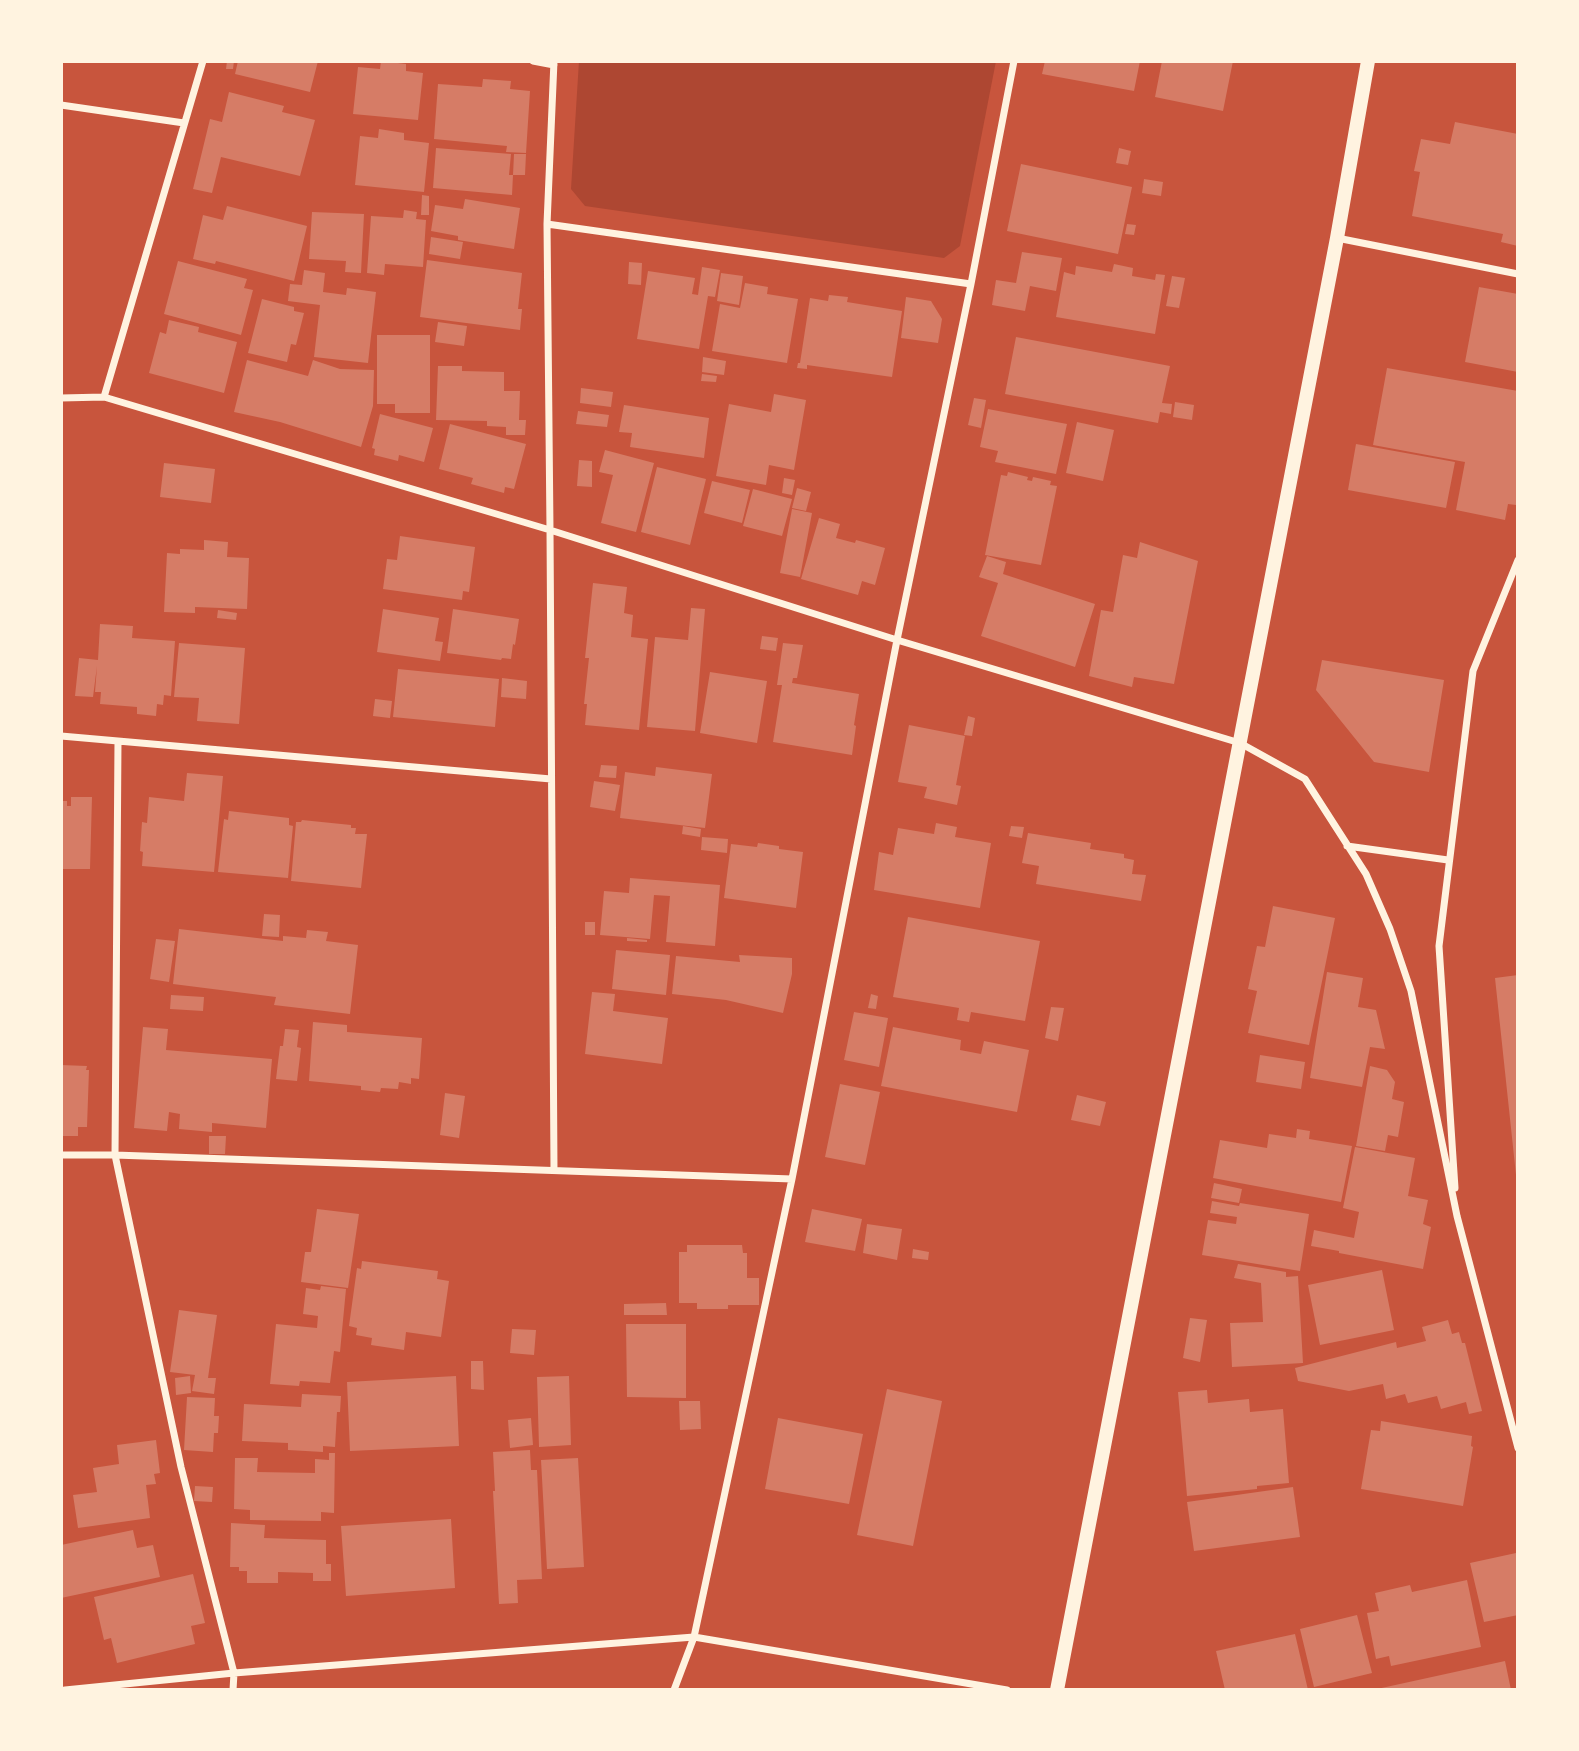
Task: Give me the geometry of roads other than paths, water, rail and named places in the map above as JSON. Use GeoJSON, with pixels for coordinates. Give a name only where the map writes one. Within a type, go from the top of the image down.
{"type":"FeatureCollection","features":[{"type":"Feature","properties":{"kind":"main road"},"geometry":{"type":"LineString","coordinates":[[1057,1690],[1337,238],[1368,61]]}},
{"type":"Feature","properties":{"kind":"street"},"geometry":{"type":"LineString","coordinates":[[104,397],[203,61]]}},
{"type":"Feature","properties":{"kind":"street"},"geometry":{"type":"LineString","coordinates":[[533,61],[554,63],[547,224],[554,1170]]}},
{"type":"Feature","properties":{"kind":"street"},"geometry":{"type":"LineString","coordinates":[[674,1690],[694,1637],[792,1179],[1014,61]]}},
{"type":"Feature","properties":{"kind":"street"},"geometry":{"type":"LineString","coordinates":[[61,105],[184,123]]}},
{"type":"Feature","properties":{"kind":"street"},"geometry":{"type":"LineString","coordinates":[[547,224],[971,284]]}},
{"type":"Feature","properties":{"kind":"street"},"geometry":{"type":"LineString","coordinates":[[1337,238],[1518,274]]}},
{"type":"Feature","properties":{"kind":"street"},"geometry":{"type":"LineString","coordinates":[[61,398],[104,397],[550,530],[897,640],[1240,743],[1305,779],[1366,874],[1390,929],[1411,991],[1457,1216],[1518,1448]]}},
{"type":"Feature","properties":{"kind":"street"},"geometry":{"type":"LineString","coordinates":[[1457,1216],[1439,946],[1473,671],[1518,560]]}},
{"type":"Feature","properties":{"kind":"street"},"geometry":{"type":"LineString","coordinates":[[61,736],[551,779]]}},
{"type":"Feature","properties":{"kind":"street"},"geometry":{"type":"LineString","coordinates":[[118,741],[115,1155],[181,1466],[234,1673],[233,1690]]}},
{"type":"Feature","properties":{"kind":"street"},"geometry":{"type":"LineString","coordinates":[[1347,846],[1448,860]]}},
{"type":"Feature","properties":{"kind":"street"},"geometry":{"type":"LineString","coordinates":[[61,1155],[792,1179]]}},
{"type":"Feature","properties":{"kind":"street"},"geometry":{"type":"LineString","coordinates":[[65,1690],[234,1673],[694,1637],[1007,1690]]}}]}
